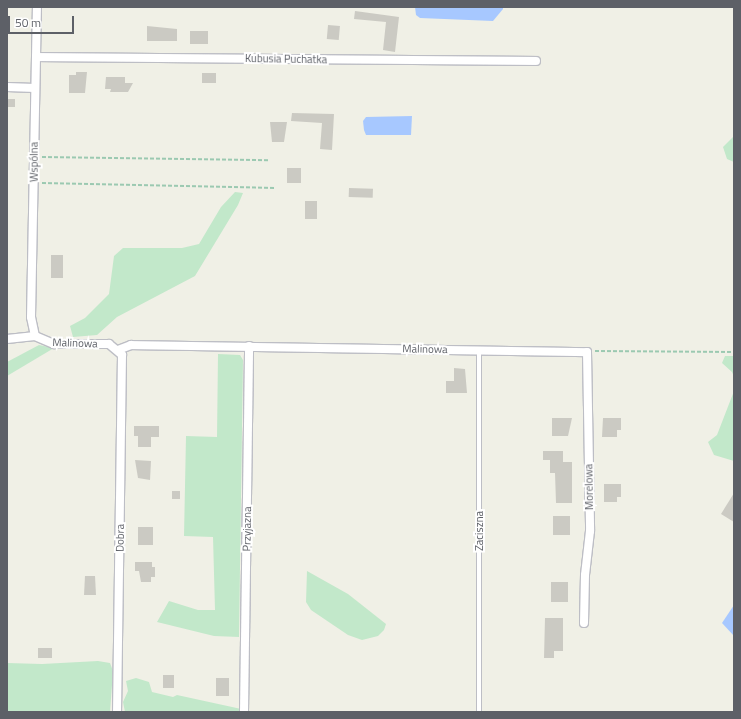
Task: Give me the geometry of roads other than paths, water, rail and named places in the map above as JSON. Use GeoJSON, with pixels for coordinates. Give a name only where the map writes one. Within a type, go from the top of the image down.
{"type":"FeatureCollection","features":[{"type":"Feature","properties":{"kind":"street","name":"Wspólna"},"geometry":{"type":"LineString","coordinates":[[35,336],[31,317],[37,7]]}},
{"type":"Feature","properties":{"kind":"street","name":"Kubusia Puchatka"},"geometry":{"type":"LineString","coordinates":[[36,56],[536,61]]}},
{"type":"Feature","properties":{"kind":"street"},"geometry":{"type":"LineString","coordinates":[[7,88],[35,88]]}},
{"type":"Feature","properties":{"kind":"street","name":"Malinowa"},"geometry":{"type":"LineString","coordinates":[[7,338],[35,336],[54,344],[109,344],[118,350],[131,345],[587,352]]}},
{"type":"Feature","properties":{"kind":"street","name":"Przyjazna"},"geometry":{"type":"LineString","coordinates":[[244,712],[249,346]]}},
{"type":"Feature","properties":{"kind":"street","name":"Dobra"},"geometry":{"type":"LineString","coordinates":[[117,712],[122,364],[118,350]]}},
{"type":"Feature","properties":{"kind":"street","name":"Morelowa"},"geometry":{"type":"LineString","coordinates":[[584,623],[585,575],[590,531],[587,352]]}},
{"type":"Feature","properties":{"kind":"lane","name":"Zaciszna"},"geometry":{"type":"LineString","coordinates":[[479,350],[479,712]]}},
{"type":"Feature","properties":{"kind":"water"},"geometry":{"type":"Polygon","coordinates":[[[415,7],[503,7],[503,9],[493,21],[420,18],[416,15],[415,7]]]}},
{"type":"Feature","properties":{"kind":"water"},"geometry":{"type":"Polygon","coordinates":[[[412,116],[411,135],[366,135],[364,130],[363,121],[366,117],[412,116]]]}},
{"type":"Feature","properties":{"kind":"water"},"geometry":{"type":"Polygon","coordinates":[[[734,605],[734,636],[722,623],[734,605]]]}}]}
